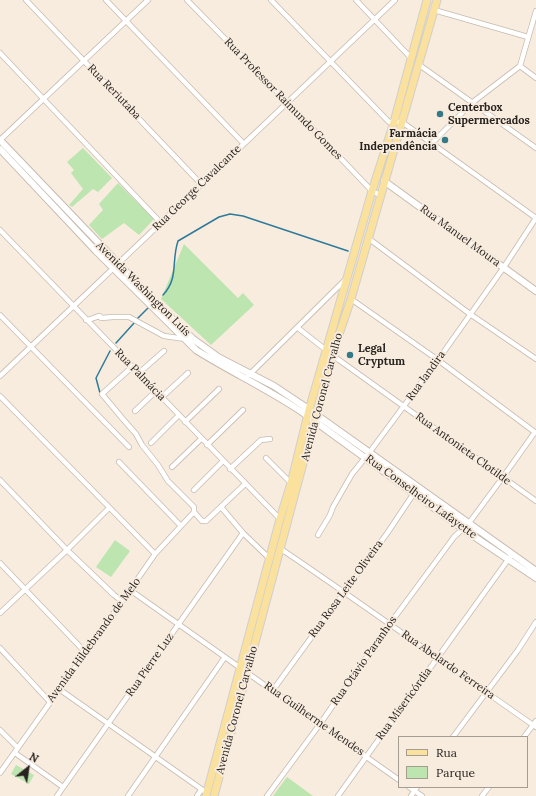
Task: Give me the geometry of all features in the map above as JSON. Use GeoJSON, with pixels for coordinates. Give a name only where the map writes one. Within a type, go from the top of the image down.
{"type":"FeatureCollection","features":[{"type":"Feature","properties":{"kind":"main road","name":"Avenida Coronel Carvalho"},"geometry":{"type":"LineString","coordinates":[[207,794],[240,667],[291,483],[308,412],[394,122],[427,0]]}},
{"type":"Feature","properties":{"kind":"main road","name":"Avenida Coronel Carvalho"},"geometry":{"type":"LineString","coordinates":[[207,794],[247,672],[332,355],[351,299],[436,0]]}},
{"type":"Feature","properties":{"kind":"street","name":"Rua Reriutaba"},"geometry":{"type":"LineString","coordinates":[[26,0],[201,184]]}},
{"type":"Feature","properties":{"kind":"street"},"geometry":{"type":"LineString","coordinates":[[106,0],[244,144]]}},
{"type":"Feature","properties":{"kind":"street"},"geometry":{"type":"LineString","coordinates":[[0,140],[148,0]]}},
{"type":"Feature","properties":{"kind":"street","name":"Rua Professor Raimundo Gomes"},"geometry":{"type":"LineString","coordinates":[[187,0],[287,102],[372,192],[380,195]]}},
{"type":"Feature","properties":{"kind":"street"},"geometry":{"type":"LineString","coordinates":[[271,0],[389,122],[402,122],[536,218]]}},
{"type":"Feature","properties":{"kind":"street"},"geometry":{"type":"LineString","coordinates":[[356,0],[411,58]]}},
{"type":"Feature","properties":{"kind":"street","name":"Rua George Cavalcante"},"geometry":{"type":"LineString","coordinates":[[0,376],[395,0]]}},
{"type":"Feature","properties":{"kind":"street"},"geometry":{"type":"LineString","coordinates":[[434,10],[528,37]]}},
{"type":"Feature","properties":{"kind":"street"},"geometry":{"type":"LineString","coordinates":[[432,143],[473,102],[520,66],[536,11]]}},
{"type":"Feature","properties":{"kind":"street"},"geometry":{"type":"LineString","coordinates":[[0,53],[161,223]]}},
{"type":"Feature","properties":{"kind":"street"},"geometry":{"type":"LineString","coordinates":[[418,64],[536,148]]}},
{"type":"Feature","properties":{"kind":"street"},"geometry":{"type":"LineString","coordinates":[[520,66],[536,78]]}},
{"type":"Feature","properties":{"kind":"street","name":"Avenida Washington Luís"},"geometry":{"type":"LineString","coordinates":[[0,140],[41,188]]}},
{"type":"Feature","properties":{"kind":"street","name":"Avenida Washington Luís"},"geometry":{"type":"LineString","coordinates":[[0,149],[57,204],[196,350],[214,362],[248,376]]}},
{"type":"Feature","properties":{"kind":"street","name":"Rua Manuel Moura"},"geometry":{"type":"LineString","coordinates":[[384,181],[536,291]]}},
{"type":"Feature","properties":{"kind":"street","name":"Rua Jandira"},"geometry":{"type":"LineString","coordinates":[[318,535],[329,518],[333,507],[352,474],[438,360],[504,267],[536,218]]}},
{"type":"Feature","properties":{"kind":"street","name":"Rua Palmácia"},"geometry":{"type":"LineString","coordinates":[[0,230],[155,392],[162,397],[280,519]]}},
{"type":"Feature","properties":{"kind":"street"},"geometry":{"type":"LineString","coordinates":[[367,239],[470,314],[536,359]]}},
{"type":"Feature","properties":{"kind":"street"},"geometry":{"type":"LineString","coordinates":[[248,376],[347,278]]}},
{"type":"Feature","properties":{"kind":"street"},"geometry":{"type":"LineString","coordinates":[[351,299],[535,430]]}},
{"type":"Feature","properties":{"kind":"street","name":"Avenida Washington Luís"},"geometry":{"type":"LineString","coordinates":[[151,302],[208,351],[277,395],[308,412]]}},
{"type":"Feature","properties":{"kind":"street"},"geometry":{"type":"LineString","coordinates":[[0,315],[129,447]]}},
{"type":"Feature","properties":{"kind":"street"},"geometry":{"type":"LineString","coordinates":[[86,320],[91,320],[100,316],[101,318],[129,317],[164,336],[185,339]]}},
{"type":"Feature","properties":{"kind":"street"},"geometry":{"type":"LineString","coordinates":[[298,328],[326,350]]}},
{"type":"Feature","properties":{"kind":"street"},"geometry":{"type":"LineString","coordinates":[[139,374],[164,351]]}},
{"type":"Feature","properties":{"kind":"street","name":"Rua Antonieta Clotilde"},"geometry":{"type":"LineString","coordinates":[[332,355],[536,501]]}},
{"type":"Feature","properties":{"kind":"street"},"geometry":{"type":"LineString","coordinates":[[132,367],[102,394],[136,434],[142,445],[168,480],[194,507],[194,512],[202,521],[206,521],[245,484]]}},
{"type":"Feature","properties":{"kind":"street"},"geometry":{"type":"LineString","coordinates":[[162,397],[188,373]]}},
{"type":"Feature","properties":{"kind":"street"},"geometry":{"type":"LineString","coordinates":[[185,422],[219,390]]}},
{"type":"Feature","properties":{"kind":"street"},"geometry":{"type":"LineString","coordinates":[[135,411],[155,392]]}},
{"type":"Feature","properties":{"kind":"street"},"geometry":{"type":"LineString","coordinates":[[0,396],[155,554]]}},
{"type":"Feature","properties":{"kind":"street"},"geometry":{"type":"LineString","coordinates":[[207,445],[243,410]]}},
{"type":"Feature","properties":{"kind":"street","name":"Rua Conselheiro Lafayette"},"geometry":{"type":"LineString","coordinates":[[308,412],[416,490],[469,523],[536,578]]}},
{"type":"Feature","properties":{"kind":"street"},"geometry":{"type":"LineString","coordinates":[[151,443],[179,415]]}},
{"type":"Feature","properties":{"kind":"street","name":"Rua Otávio Paranhos"},"geometry":{"type":"LineString","coordinates":[[267,796],[320,724],[389,625],[454,537],[469,523],[503,478],[535,430]]}},
{"type":"Feature","properties":{"kind":"street"},"geometry":{"type":"LineString","coordinates":[[172,467],[201,439]]}},
{"type":"Feature","properties":{"kind":"street"},"geometry":{"type":"LineString","coordinates":[[230,469],[261,440],[270,439]]}},
{"type":"Feature","properties":{"kind":"street"},"geometry":{"type":"LineString","coordinates":[[266,458],[291,483]]}},
{"type":"Feature","properties":{"kind":"street"},"geometry":{"type":"LineString","coordinates":[[194,490],[223,461]]}},
{"type":"Feature","properties":{"kind":"street"},"geometry":{"type":"LineString","coordinates":[[119,462],[181,526]]}},
{"type":"Feature","properties":{"kind":"street"},"geometry":{"type":"LineString","coordinates":[[0,480],[67,550],[122,601]]}},
{"type":"Feature","properties":{"kind":"street","name":"Rua Conselheiro Lafayette"},"geometry":{"type":"LineString","coordinates":[[416,490],[463,529],[536,570]]}},
{"type":"Feature","properties":{"kind":"street","name":"Rua Rosa Leite Oliveira"},"geometry":{"type":"LineString","coordinates":[[273,690],[388,532],[416,490]]}},
{"type":"Feature","properties":{"kind":"street"},"geometry":{"type":"LineString","coordinates":[[221,507],[243,533],[270,559]]}},
{"type":"Feature","properties":{"kind":"street"},"geometry":{"type":"LineString","coordinates":[[0,613],[109,508]]}},
{"type":"Feature","properties":{"kind":"street","name":"Avenida Hildebrando de Melo"},"geometry":{"type":"LineString","coordinates":[[0,773],[155,554],[194,512]]}},
{"type":"Feature","properties":{"kind":"street","name":"Rua Pierre Luz"},"geometry":{"type":"LineString","coordinates":[[57,796],[243,533]]}},
{"type":"Feature","properties":{"kind":"street","name":"Rua Abelardo Ferreira"},"geometry":{"type":"LineString","coordinates":[[281,549],[389,625],[439,657],[535,724]]}},
{"type":"Feature","properties":{"kind":"street","name":"Rua Misericórdia"},"geometry":{"type":"LineString","coordinates":[[338,796],[510,556]]}},
{"type":"Feature","properties":{"kind":"street"},"geometry":{"type":"LineString","coordinates":[[0,564],[86,652]]}},
{"type":"Feature","properties":{"kind":"street","name":"Rua Guilherme Mendes"},"geometry":{"type":"LineString","coordinates":[[130,590],[398,779]]}},
{"type":"Feature","properties":{"kind":"street"},"geometry":{"type":"LineString","coordinates":[[454,736],[518,650],[536,622]]}},
{"type":"Feature","properties":{"kind":"street"},"geometry":{"type":"LineString","coordinates":[[0,648],[50,702]]}},
{"type":"Feature","properties":{"kind":"street"},"geometry":{"type":"LineString","coordinates":[[128,796],[225,657]]}},
{"type":"Feature","properties":{"kind":"street"},"geometry":{"type":"LineString","coordinates":[[59,689],[207,794]]}},
{"type":"Feature","properties":{"kind":"street"},"geometry":{"type":"LineString","coordinates":[[525,736],[535,724]]}},
{"type":"Feature","properties":{"kind":"street"},"geometry":{"type":"LineString","coordinates":[[0,730],[18,748]]}},
{"type":"Feature","properties":{"kind":"street"},"geometry":{"type":"LineString","coordinates":[[15,753],[64,787]]}},
{"type":"Feature","properties":{"kind":"street"},"geometry":{"type":"LineString","coordinates":[[411,796],[416,789],[422,796]]}},
{"type":"Feature","properties":{"kind":"street"},"geometry":{"type":"LineString","coordinates":[[197,796],[207,794]]}},
{"type":"Feature","properties":{"kind":"green space"},"geometry":{"type":"Polygon","coordinates":[[[83,148],[112,178],[98,192],[93,189],[72,207],[69,205],[83,189],[71,173],[74,170],[67,162],[83,148]]]}},
{"type":"Feature","properties":{"kind":"green space"},"geometry":{"type":"Polygon","coordinates":[[[118,183],[154,219],[139,235],[124,223],[102,239],[89,225],[103,210],[99,204],[118,183]]]}},
{"type":"Feature","properties":{"kind":"green space"},"geometry":{"type":"Polygon","coordinates":[[[184,244],[238,298],[243,293],[254,305],[211,345],[161,299],[184,244]]]}},
{"type":"Feature","properties":{"kind":"green space"},"geometry":{"type":"Polygon","coordinates":[[[115,540],[130,551],[111,577],[96,567],[115,540]]]}},
{"type":"Feature","properties":{"kind":"green space"},"geometry":{"type":"Polygon","coordinates":[[[16,765],[34,775],[29,784],[11,774],[16,765]]]}},
{"type":"Feature","properties":{"kind":"green space"},"geometry":{"type":"Polygon","coordinates":[[[287,777],[313,796],[273,796],[287,777]]]}},
{"type":"Feature","properties":{"kind":"waterway"},"geometry":{"type":"LineString","coordinates":[[163,295],[168,289],[173,276],[178,241],[219,217],[230,214],[243,216],[348,251]]}},
{"type":"Feature","properties":{"kind":"waterway"},"geometry":{"type":"LineString","coordinates":[[137,319],[148,308]]}},
{"type":"Feature","properties":{"kind":"waterway"},"geometry":{"type":"LineString","coordinates":[[116,343],[135,322]]}},
{"type":"Feature","properties":{"kind":"waterway"},"geometry":{"type":"LineString","coordinates":[[100,393],[96,378],[110,351]]}},
{"type":"Feature","properties":{"kind":"place","name":"Centerbox Supermercados"},"geometry":{"type":"Point","coordinates":[440,114]}},
{"type":"Feature","properties":{"kind":"place","name":"Farmácia Independência"},"geometry":{"type":"Point","coordinates":[445,140]}},
{"type":"Feature","properties":{"kind":"place","name":"Legal Cryptum"},"geometry":{"type":"Point","coordinates":[350,355]}}]}
